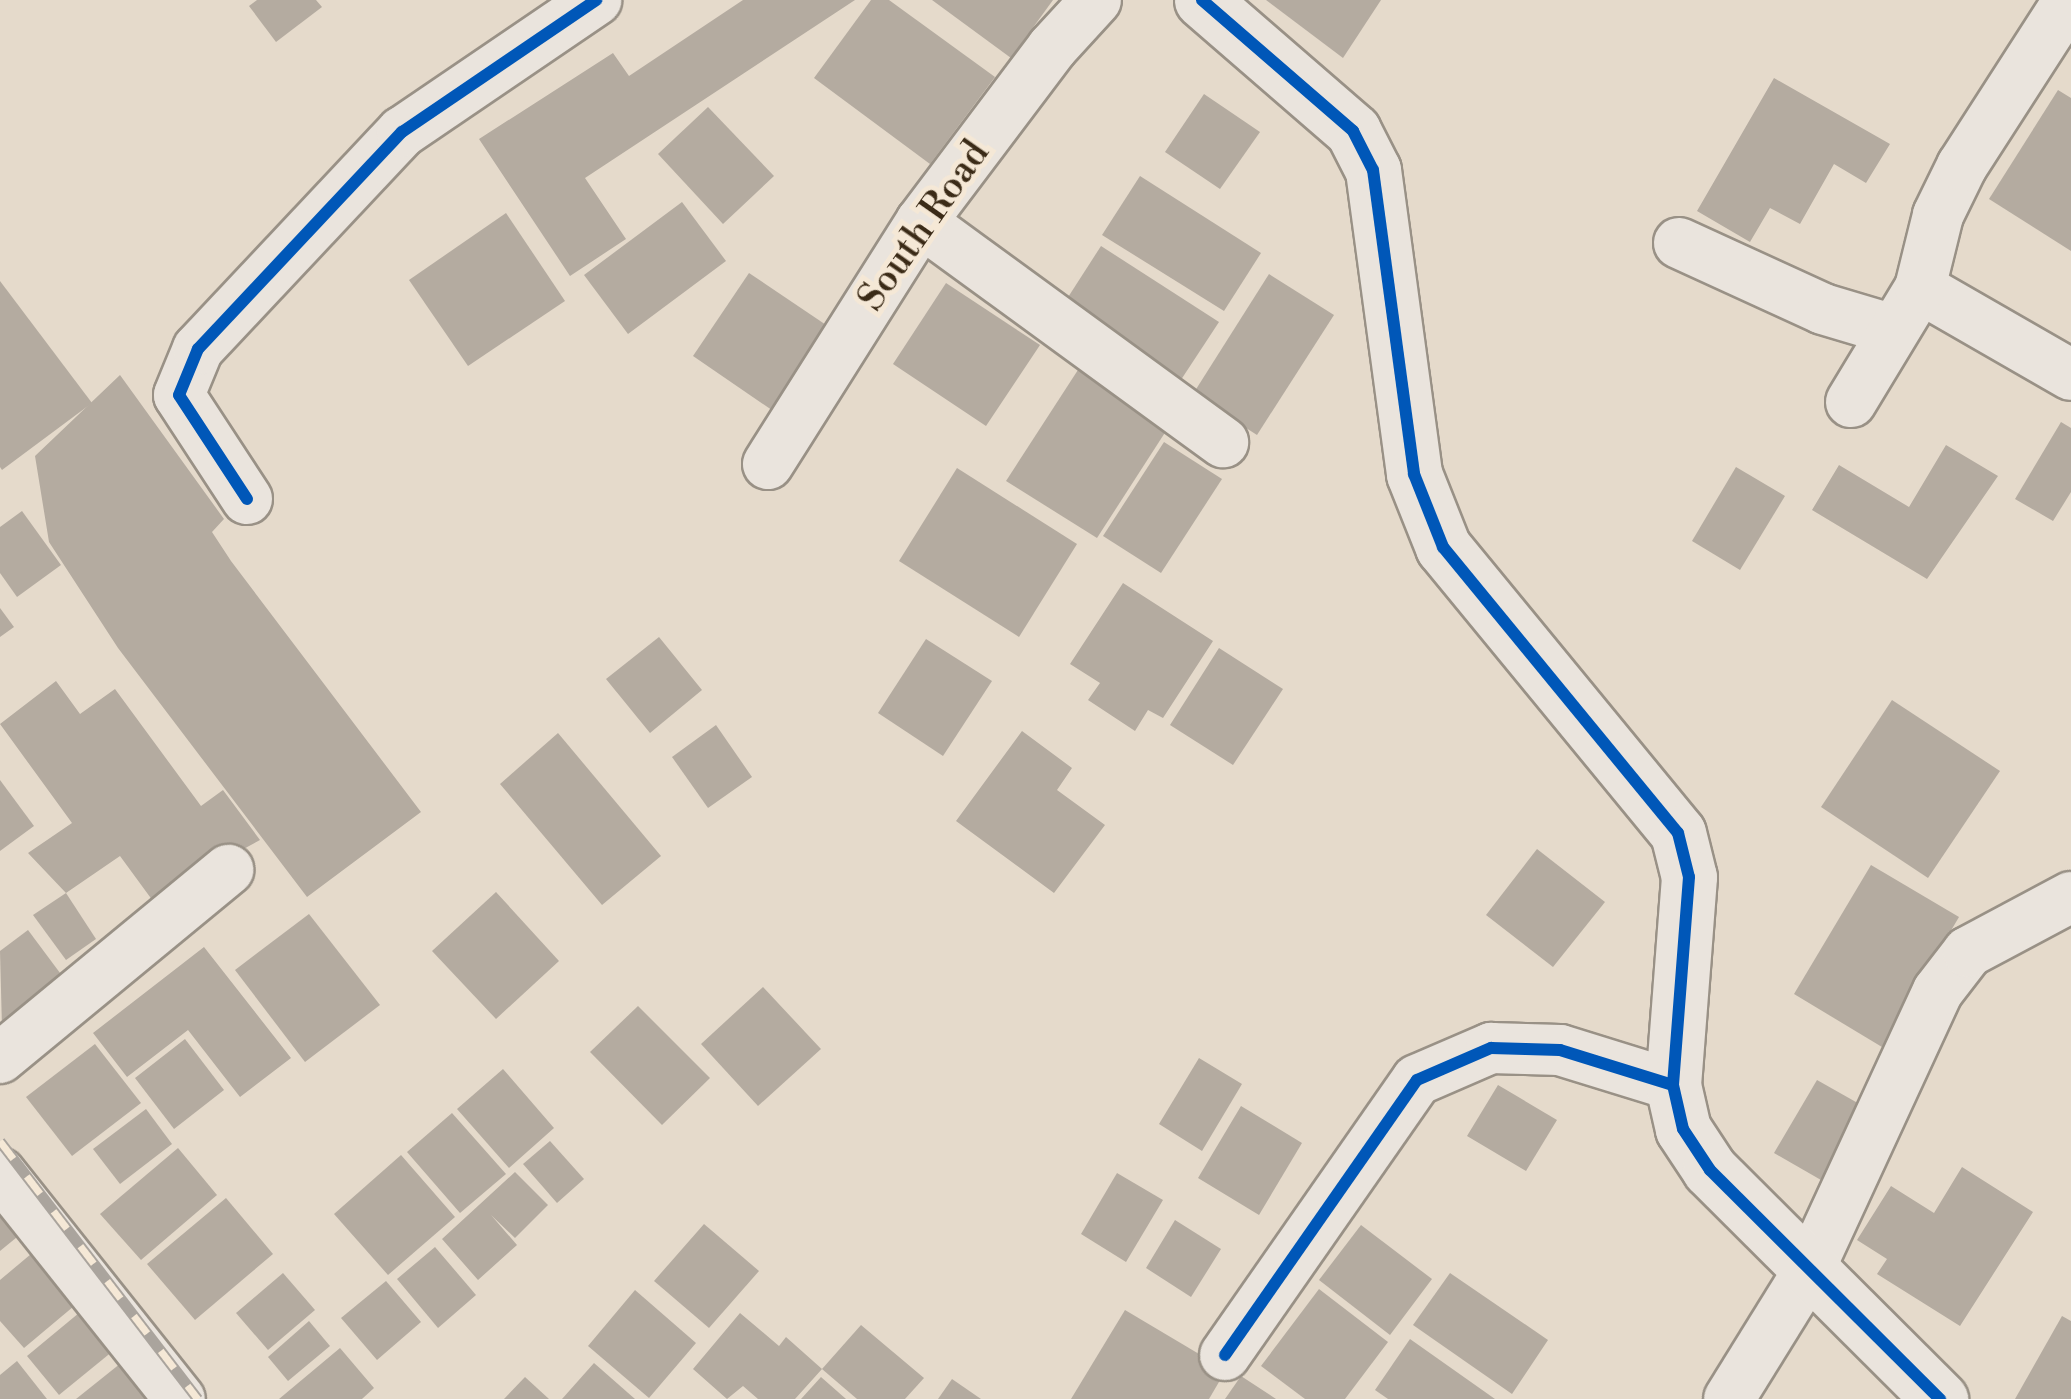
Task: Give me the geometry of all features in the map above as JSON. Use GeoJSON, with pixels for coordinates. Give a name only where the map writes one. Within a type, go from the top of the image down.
{"type":"FeatureCollection","features":[{"type":"Feature","properties":{"kind":"street"},"geometry":{"type":"LineString","coordinates":[[247,499],[179,395],[183,371],[198,348],[402,132],[596,0]]}},
{"type":"Feature","properties":{"kind":"street","name":"South Road"},"geometry":{"type":"LineString","coordinates":[[768,464],[921,222],[1052,48],[1096,0]]}},
{"type":"Feature","properties":{"kind":"street"},"geometry":{"type":"LineString","coordinates":[[1202,0],[1353,131],[1373,170],[1414,474],[1442,548],[1678,833],[1689,877],[1673,1085],[1683,1128],[1710,1170],[1940,1399]]}},
{"type":"Feature","properties":{"kind":"street"},"geometry":{"type":"LineString","coordinates":[[1851,402],[1890,329],[1920,288],[1938,216],[1962,166],[2069,0]]}},
{"type":"Feature","properties":{"kind":"street"},"geometry":{"type":"LineString","coordinates":[[921,222],[1223,442]]}},
{"type":"Feature","properties":{"kind":"street"},"geometry":{"type":"LineString","coordinates":[[1679,243],[1823,309],[1890,329]]}},
{"type":"Feature","properties":{"kind":"street"},"geometry":{"type":"LineString","coordinates":[[1920,288],[2071,376]]}},
{"type":"Feature","properties":{"kind":"street"},"geometry":{"type":"LineString","coordinates":[[0,1058],[228,870]]}},
{"type":"Feature","properties":{"kind":"street"},"geometry":{"type":"LineString","coordinates":[[1729,1399],[1810,1270],[1938,991],[1968,952],[2071,897]]}},
{"type":"Feature","properties":{"kind":"street"},"geometry":{"type":"LineString","coordinates":[[1226,1356],[1417,1080],[1490,1048],[1560,1050],[1673,1085]]}},
{"type":"Feature","properties":{"kind":"street"},"geometry":{"type":"LineString","coordinates":[[0,1173],[180,1399]]}},
{"type":"Feature","properties":{"kind":"building"},"geometry":{"type":"Polygon","coordinates":[[[257,0],[316,0],[322,7],[276,42],[249,6],[257,0]]]}},
{"type":"Feature","properties":{"kind":"building"},"geometry":{"type":"Polygon","coordinates":[[[743,0],[855,0],[585,178],[626,239],[570,276],[479,139],[613,53],[629,76],[743,0]]]}},
{"type":"Feature","properties":{"kind":"building"},"geometry":{"type":"Polygon","coordinates":[[[871,0],[889,0],[995,77],[930,164],[814,78],[871,0]]]}},
{"type":"Feature","properties":{"kind":"building"},"geometry":{"type":"Polygon","coordinates":[[[932,0],[1053,0],[1011,58],[932,0]]]}},
{"type":"Feature","properties":{"kind":"building"},"geometry":{"type":"Polygon","coordinates":[[[1266,0],[1381,0],[1343,58],[1266,0]]]}},
{"type":"Feature","properties":{"kind":"building"},"geometry":{"type":"Polygon","coordinates":[[[1774,78],[1890,144],[1866,183],[1834,164],[1800,224],[1770,208],[1750,242],[1697,211],[1774,78]]]}},
{"type":"Feature","properties":{"kind":"building"},"geometry":{"type":"Polygon","coordinates":[[[2058,90],[2071,98],[2071,251],[1989,199],[2058,90]]]}},
{"type":"Feature","properties":{"kind":"building"},"geometry":{"type":"Polygon","coordinates":[[[1204,94],[1260,132],[1220,189],[1165,152],[1204,94]]]}},
{"type":"Feature","properties":{"kind":"building"},"geometry":{"type":"Polygon","coordinates":[[[708,107],[774,176],[723,224],[658,154],[708,107]]]}},
{"type":"Feature","properties":{"kind":"building"},"geometry":{"type":"Polygon","coordinates":[[[1140,176],[1261,253],[1224,311],[1102,235],[1140,176]]]}},
{"type":"Feature","properties":{"kind":"building"},"geometry":{"type":"Polygon","coordinates":[[[682,202],[726,261],[628,334],[584,275],[682,202]]]}},
{"type":"Feature","properties":{"kind":"building"},"geometry":{"type":"Polygon","coordinates":[[[506,213],[565,301],[468,366],[409,280],[506,213]]]}},
{"type":"Feature","properties":{"kind":"building"},"geometry":{"type":"Polygon","coordinates":[[[1101,246],[1219,322],[1171,395],[1054,319],[1101,246]]]}},
{"type":"Feature","properties":{"kind":"building"},"geometry":{"type":"Polygon","coordinates":[[[749,273],[838,333],[782,417],[693,356],[749,273]]]}},
{"type":"Feature","properties":{"kind":"building"},"geometry":{"type":"Polygon","coordinates":[[[1269,274],[1334,315],[1257,435],[1193,394],[1269,274]]]}},
{"type":"Feature","properties":{"kind":"building"},"geometry":{"type":"Polygon","coordinates":[[[0,281],[92,403],[2,470],[0,467],[0,281]]]}},
{"type":"Feature","properties":{"kind":"building"},"geometry":{"type":"Polygon","coordinates":[[[946,283],[1040,345],[986,426],[893,364],[946,283]]]}},
{"type":"Feature","properties":{"kind":"building"},"geometry":{"type":"Polygon","coordinates":[[[1087,356],[1177,414],[1097,538],[1006,481],[1087,356]]]}},
{"type":"Feature","properties":{"kind":"building"},"geometry":{"type":"Polygon","coordinates":[[[120,375],[224,519],[212,532],[231,561],[421,812],[307,897],[118,648],[49,542],[35,456],[120,375]]]}},
{"type":"Feature","properties":{"kind":"building"},"geometry":{"type":"Polygon","coordinates":[[[2061,422],[2071,428],[2071,492],[2053,521],[2015,499],[2061,422]]]}},
{"type":"Feature","properties":{"kind":"building"},"geometry":{"type":"Polygon","coordinates":[[[1164,442],[1222,479],[1161,573],[1103,536],[1164,442]]]}},
{"type":"Feature","properties":{"kind":"building"},"geometry":{"type":"Polygon","coordinates":[[[1946,445],[1998,476],[1927,579],[1812,510],[1839,465],[1909,507],[1946,445]]]}},
{"type":"Feature","properties":{"kind":"building"},"geometry":{"type":"Polygon","coordinates":[[[1736,467],[1785,496],[1740,570],[1692,541],[1736,467]]]}},
{"type":"Feature","properties":{"kind":"building"},"geometry":{"type":"Polygon","coordinates":[[[957,468],[1077,544],[1019,637],[899,561],[957,468]]]}},
{"type":"Feature","properties":{"kind":"building"},"geometry":{"type":"Polygon","coordinates":[[[22,511],[61,565],[17,597],[0,573],[0,527],[22,511]]]}},
{"type":"Feature","properties":{"kind":"building"},"geometry":{"type":"Polygon","coordinates":[[[1123,583],[1213,641],[1163,718],[1148,710],[1135,731],[1088,700],[1100,683],[1070,664],[1123,583]]]}},
{"type":"Feature","properties":{"kind":"building"},"geometry":{"type":"Polygon","coordinates":[[[0,608],[14,627],[0,637],[0,608]]]}},
{"type":"Feature","properties":{"kind":"building"},"geometry":{"type":"Polygon","coordinates":[[[659,637],[702,690],[650,733],[606,679],[659,637]]]}},
{"type":"Feature","properties":{"kind":"building"},"geometry":{"type":"Polygon","coordinates":[[[926,639],[992,681],[943,756],[878,713],[926,639]]]}},
{"type":"Feature","properties":{"kind":"building"},"geometry":{"type":"Polygon","coordinates":[[[1219,648],[1283,689],[1233,765],[1170,725],[1219,648]]]}},
{"type":"Feature","properties":{"kind":"building"},"geometry":{"type":"Polygon","coordinates":[[[56,681],[80,714],[115,689],[201,806],[223,790],[260,840],[201,872],[161,912],[120,856],[66,893],[28,853],[72,823],[0,724],[56,681]]]}},
{"type":"Feature","properties":{"kind":"building"},"geometry":{"type":"Polygon","coordinates":[[[1892,700],[2000,771],[1928,878],[1821,807],[1892,700]]]}},
{"type":"Feature","properties":{"kind":"building"},"geometry":{"type":"Polygon","coordinates":[[[716,725],[752,777],[708,808],[672,757],[716,725]]]}},
{"type":"Feature","properties":{"kind":"building"},"geometry":{"type":"Polygon","coordinates":[[[1022,731],[1072,768],[1057,790],[1105,825],[1054,893],[956,821],[1022,731]]]}},
{"type":"Feature","properties":{"kind":"building"},"geometry":{"type":"Polygon","coordinates":[[[558,733],[661,856],[602,905],[500,784],[558,733]]]}},
{"type":"Feature","properties":{"kind":"building"},"geometry":{"type":"Polygon","coordinates":[[[0,780],[34,826],[0,851],[0,780]]]}},
{"type":"Feature","properties":{"kind":"building"},"geometry":{"type":"Polygon","coordinates":[[[1537,849],[1605,902],[1553,967],[1486,915],[1537,849]]]}},
{"type":"Feature","properties":{"kind":"building"},"geometry":{"type":"Polygon","coordinates":[[[1871,865],[1959,917],[1882,1047],[1794,994],[1871,865]]]}},
{"type":"Feature","properties":{"kind":"building"},"geometry":{"type":"Polygon","coordinates":[[[496,892],[559,961],[496,1019],[432,951],[496,892]]]}},
{"type":"Feature","properties":{"kind":"building"},"geometry":{"type":"Polygon","coordinates":[[[66,893],[96,939],[66,960],[33,915],[66,893]]]}},
{"type":"Feature","properties":{"kind":"building"},"geometry":{"type":"Polygon","coordinates":[[[309,914],[380,1005],[305,1062],[235,970],[309,914]]]}},
{"type":"Feature","properties":{"kind":"building"},"geometry":{"type":"Polygon","coordinates":[[[28,930],[66,981],[2,1028],[0,951],[28,930]]]}},
{"type":"Feature","properties":{"kind":"building"},"geometry":{"type":"Polygon","coordinates":[[[204,947],[291,1058],[240,1097],[188,1030],[127,1077],[93,1033],[204,947]]]}},
{"type":"Feature","properties":{"kind":"building"},"geometry":{"type":"Polygon","coordinates":[[[763,987],[821,1049],[758,1106],[701,1044],[763,987]]]}},
{"type":"Feature","properties":{"kind":"building"},"geometry":{"type":"Polygon","coordinates":[[[638,1006],[710,1078],[662,1125],[590,1052],[638,1006]]]}},
{"type":"Feature","properties":{"kind":"building"},"geometry":{"type":"Polygon","coordinates":[[[185,1039],[224,1090],[174,1129],[135,1078],[185,1039]]]}},
{"type":"Feature","properties":{"kind":"building"},"geometry":{"type":"Polygon","coordinates":[[[95,1044],[141,1103],[72,1156],[26,1097],[95,1044]]]}},
{"type":"Feature","properties":{"kind":"building"},"geometry":{"type":"Polygon","coordinates":[[[1199,1058],[1242,1084],[1202,1151],[1159,1124],[1199,1058]]]}},
{"type":"Feature","properties":{"kind":"building"},"geometry":{"type":"Polygon","coordinates":[[[503,1069],[554,1128],[509,1168],[457,1109],[503,1069]]]}},
{"type":"Feature","properties":{"kind":"building"},"geometry":{"type":"Polygon","coordinates":[[[1817,1080],[1863,1106],[1821,1180],[1774,1153],[1817,1080]]]}},
{"type":"Feature","properties":{"kind":"building"},"geometry":{"type":"Polygon","coordinates":[[[1498,1085],[1557,1120],[1526,1171],[1467,1136],[1498,1085]]]}},
{"type":"Feature","properties":{"kind":"building"},"geometry":{"type":"Polygon","coordinates":[[[1241,1106],[1302,1143],[1259,1215],[1198,1178],[1241,1106]]]}},
{"type":"Feature","properties":{"kind":"building"},"geometry":{"type":"Polygon","coordinates":[[[146,1109],[172,1144],[120,1184],[93,1149],[146,1109]]]}},
{"type":"Feature","properties":{"kind":"building"},"geometry":{"type":"Polygon","coordinates":[[[452,1113],[506,1174],[460,1213],[407,1152],[452,1113]]]}},
{"type":"Feature","properties":{"kind":"building"},"geometry":{"type":"Polygon","coordinates":[[[550,1141],[584,1179],[557,1203],[523,1164],[550,1141]]]}},
{"type":"Feature","properties":{"kind":"building"},"geometry":{"type":"Polygon","coordinates":[[[178,1148],[217,1195],[141,1260],[100,1214],[178,1148]]]}},
{"type":"Feature","properties":{"kind":"building"},"geometry":{"type":"Polygon","coordinates":[[[401,1155],[455,1217],[388,1275],[334,1214],[401,1155]]]}},
{"type":"Feature","properties":{"kind":"building"},"geometry":{"type":"Polygon","coordinates":[[[1962,1167],[2033,1212],[1960,1326],[1877,1274],[1887,1259],[1857,1240],[1891,1186],[1934,1213],[1962,1167]]]}},
{"type":"Feature","properties":{"kind":"building"},"geometry":{"type":"Polygon","coordinates":[[[515,1172],[548,1205],[515,1238],[491,1215],[517,1245],[478,1280],[442,1239],[515,1172]]]}},
{"type":"Feature","properties":{"kind":"building"},"geometry":{"type":"Polygon","coordinates":[[[1117,1173],[1163,1200],[1126,1262],[1081,1234],[1117,1173]]]}},
{"type":"Feature","properties":{"kind":"building"},"geometry":{"type":"Polygon","coordinates":[[[226,1198],[273,1254],[195,1320],[147,1264],[226,1198]]]}},
{"type":"Feature","properties":{"kind":"building"},"geometry":{"type":"Polygon","coordinates":[[[0,1207],[22,1233],[0,1251],[0,1207]]]}},
{"type":"Feature","properties":{"kind":"building"},"geometry":{"type":"Polygon","coordinates":[[[1175,1220],[1221,1249],[1191,1297],[1146,1268],[1175,1220]]]}},
{"type":"Feature","properties":{"kind":"building"},"geometry":{"type":"Polygon","coordinates":[[[704,1224],[759,1271],[709,1328],[654,1281],[704,1224]]]}},
{"type":"Feature","properties":{"kind":"building"},"geometry":{"type":"Polygon","coordinates":[[[1361,1225],[1432,1279],[1390,1335],[1319,1280],[1361,1225]]]}},
{"type":"Feature","properties":{"kind":"building"},"geometry":{"type":"Polygon","coordinates":[[[43,1244],[86,1296],[24,1348],[0,1321],[0,1280],[43,1244]]]}},
{"type":"Feature","properties":{"kind":"building"},"geometry":{"type":"Polygon","coordinates":[[[435,1247],[476,1295],[438,1328],[397,1279],[435,1247]]]}},
{"type":"Feature","properties":{"kind":"building"},"geometry":{"type":"Polygon","coordinates":[[[283,1273],[315,1310],[268,1350],[236,1313],[283,1273]]]}},
{"type":"Feature","properties":{"kind":"building"},"geometry":{"type":"Polygon","coordinates":[[[1450,1273],[1548,1340],[1512,1394],[1413,1325],[1450,1273]]]}},
{"type":"Feature","properties":{"kind":"building"},"geometry":{"type":"Polygon","coordinates":[[[386,1281],[421,1322],[377,1360],[341,1318],[386,1281]]]}},
{"type":"Feature","properties":{"kind":"building"},"geometry":{"type":"Polygon","coordinates":[[[1319,1289],[1388,1342],[1345,1399],[1305,1399],[1261,1366],[1319,1289]]]}},
{"type":"Feature","properties":{"kind":"building"},"geometry":{"type":"Polygon","coordinates":[[[635,1290],[696,1343],[649,1398],[588,1346],[635,1290]]]}},
{"type":"Feature","properties":{"kind":"building"},"geometry":{"type":"Polygon","coordinates":[[[91,1303],[124,1342],[59,1395],[27,1356],[91,1303]]]}},
{"type":"Feature","properties":{"kind":"building"},"geometry":{"type":"Polygon","coordinates":[[[1125,1310],[1226,1370],[1209,1399],[1071,1399],[1125,1310]]]}},
{"type":"Feature","properties":{"kind":"building"},"geometry":{"type":"Polygon","coordinates":[[[740,1313],[779,1346],[786,1337],[822,1369],[795,1399],[758,1399],[743,1386],[727,1399],[693,1369],[740,1313]]]}},
{"type":"Feature","properties":{"kind":"building"},"geometry":{"type":"Polygon","coordinates":[[[2062,1316],[2071,1321],[2071,1399],[2015,1399],[2062,1316]]]}},
{"type":"Feature","properties":{"kind":"building"},"geometry":{"type":"Polygon","coordinates":[[[309,1321],[330,1346],[288,1381],[268,1357],[309,1321]]]}},
{"type":"Feature","properties":{"kind":"building"},"geometry":{"type":"Polygon","coordinates":[[[861,1325],[924,1378],[905,1399],[857,1399],[822,1369],[861,1325]]]}},
{"type":"Feature","properties":{"kind":"building"},"geometry":{"type":"Polygon","coordinates":[[[1410,1339],[1495,1399],[1388,1399],[1375,1390],[1410,1339]]]}},
{"type":"Feature","properties":{"kind":"building"},"geometry":{"type":"Polygon","coordinates":[[[340,1348],[374,1388],[362,1399],[279,1399],[340,1348]]]}},
{"type":"Feature","properties":{"kind":"building"},"geometry":{"type":"Polygon","coordinates":[[[131,1355],[167,1399],[76,1399],[131,1355]]]}},
{"type":"Feature","properties":{"kind":"building"},"geometry":{"type":"Polygon","coordinates":[[[17,1361],[47,1399],[0,1399],[0,1375],[17,1361]]]}},
{"type":"Feature","properties":{"kind":"building"},"geometry":{"type":"Polygon","coordinates":[[[594,1363],[635,1399],[562,1399],[594,1363]]]}},
{"type":"Feature","properties":{"kind":"building"},"geometry":{"type":"Polygon","coordinates":[[[1241,1376],[1276,1399],[1225,1399],[1241,1376]]]}},
{"type":"Feature","properties":{"kind":"building"},"geometry":{"type":"Polygon","coordinates":[[[525,1377],[549,1399],[504,1399],[525,1377]]]}},
{"type":"Feature","properties":{"kind":"building"},"geometry":{"type":"Polygon","coordinates":[[[821,1377],[846,1399],[801,1399],[821,1377]]]}},
{"type":"Feature","properties":{"kind":"building"},"geometry":{"type":"Polygon","coordinates":[[[952,1379],[981,1399],[938,1399],[952,1379]]]}},
{"type":"Feature","properties":{"kind":"railway"},"geometry":{"type":"LineString","coordinates":[[0,1141],[198,1399]]}},
{"type":"Feature","properties":{"kind":"cycle path"},"geometry":{"type":"LineString","coordinates":[[247,499],[179,395],[198,349],[402,132],[596,0]]}},
{"type":"Feature","properties":{"kind":"cycle path"},"geometry":{"type":"LineString","coordinates":[[1202,0],[1353,131],[1373,170],[1414,474],[1443,547],[1678,833],[1689,877],[1673,1085],[1683,1129],[1710,1170],[1940,1399]]}},
{"type":"Feature","properties":{"kind":"cycle path"},"geometry":{"type":"LineString","coordinates":[[1225,1355],[1417,1080],[1491,1048],[1560,1050],[1673,1085]]}}]}
